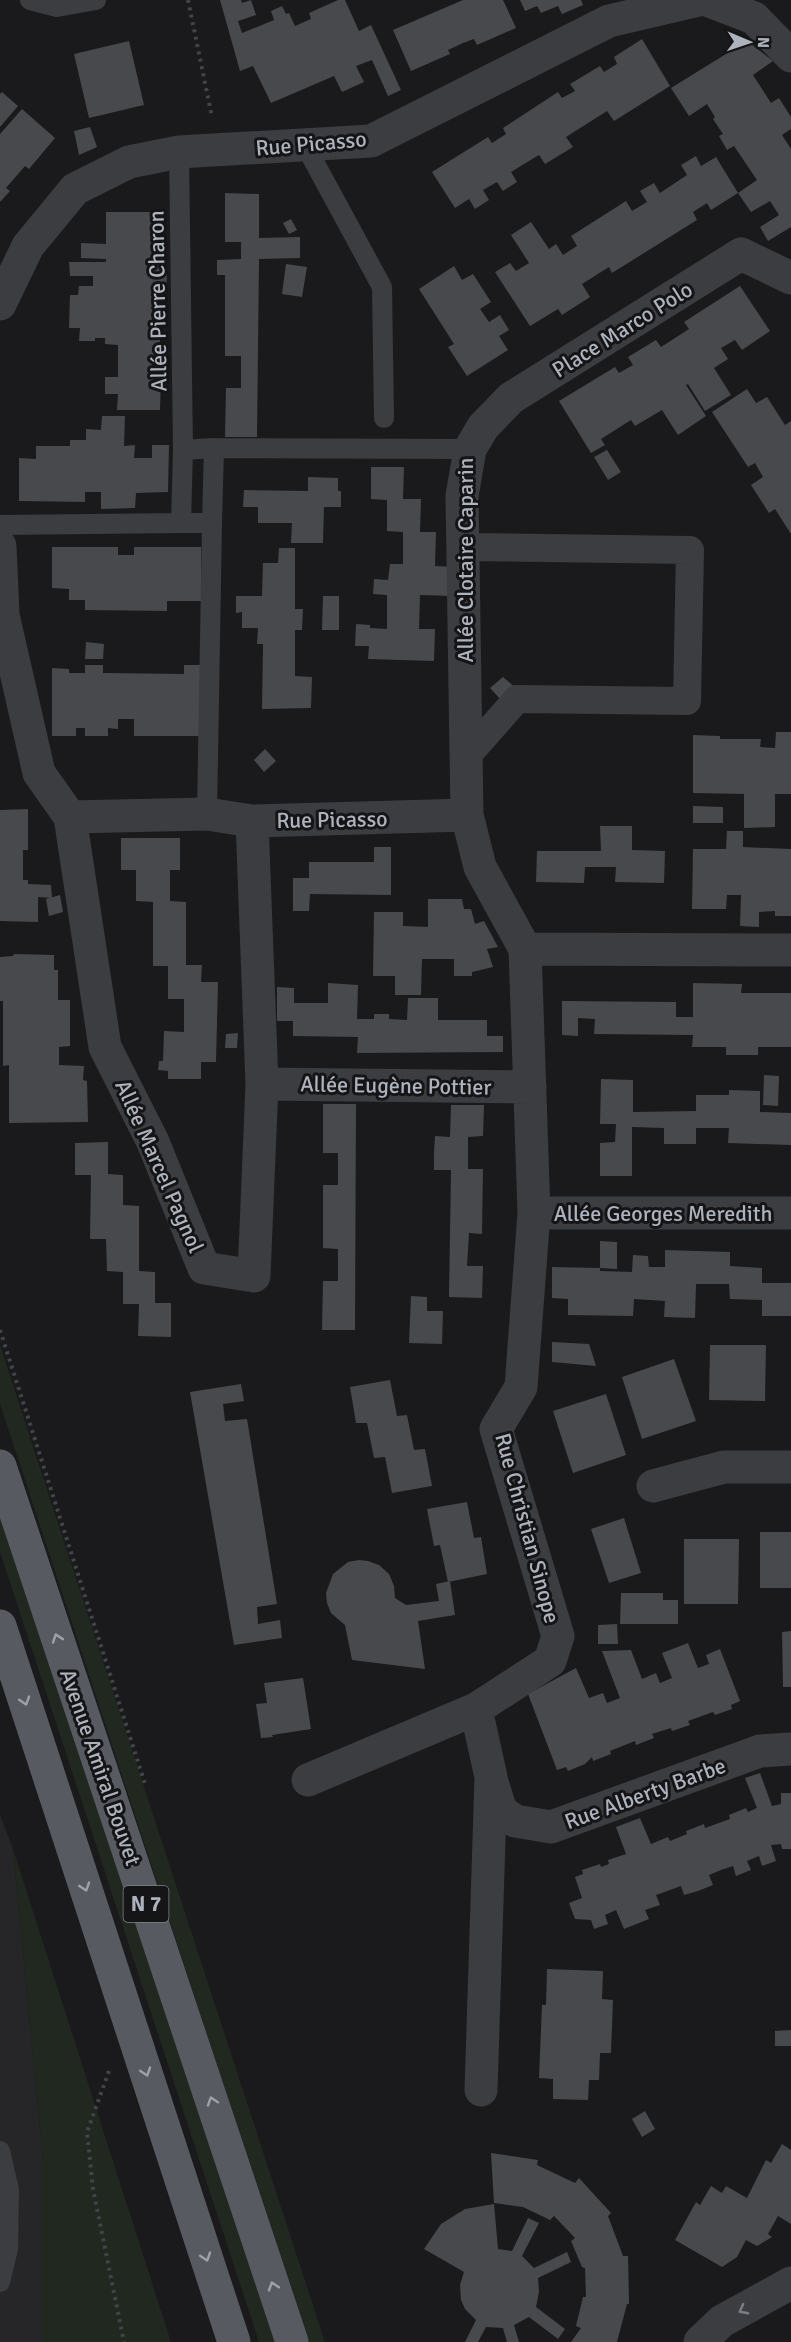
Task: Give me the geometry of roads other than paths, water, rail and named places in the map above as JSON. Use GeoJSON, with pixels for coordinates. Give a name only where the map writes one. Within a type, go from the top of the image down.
{"type":"FeatureCollection","features":[{"type":"Feature","properties":{"kind":"main road","name":"Avenue Amiral Bouvet"},"geometry":{"type":"LineString","coordinates":[[0,1466],[292,2342]]}},
{"type":"Feature","properties":{"kind":"main road","name":"N 7"},"geometry":{"type":"LineString","coordinates":[[0,1626],[234,2342]]}},
{"type":"Feature","properties":{"kind":"street","name":"Rue Picasso"},"geometry":{"type":"LineString","coordinates":[[0,304],[28,246],[75,189],[129,162],[179,152],[371,141],[609,21],[699,0]]}},
{"type":"Feature","properties":{"kind":"street"},"geometry":{"type":"LineString","coordinates":[[707,0],[754,18],[791,56]]}},
{"type":"Feature","properties":{"kind":"street","name":"Place Marco Polo"},"geometry":{"type":"LineString","coordinates":[[470,449],[483,428],[511,398],[741,254],[791,279]]}},
{"type":"Feature","properties":{"kind":"street","name":"Allée Clotaire Caparin"},"geometry":{"type":"LineString","coordinates":[[467,816],[462,496],[470,449]]}},
{"type":"Feature","properties":{"kind":"street"},"geometry":{"type":"LineString","coordinates":[[0,546],[3,615],[39,773],[70,817]]}},
{"type":"Feature","properties":{"kind":"street"},"geometry":{"type":"LineString","coordinates":[[463,547],[690,549],[687,701],[518,699],[466,758]]}},
{"type":"Feature","properties":{"kind":"street","name":"Rue Picasso"},"geometry":{"type":"LineString","coordinates":[[70,817],[207,814],[252,821],[467,816]]}},
{"type":"Feature","properties":{"kind":"street"},"geometry":{"type":"LineString","coordinates":[[467,816],[480,867],[525,949],[791,950]]}},
{"type":"Feature","properties":{"kind":"street","name":"Allée Marcel Pagnol"},"geometry":{"type":"LineString","coordinates":[[70,817],[105,1047],[153,1142],[204,1268],[254,1276],[262,1084],[252,821]]}},
{"type":"Feature","properties":{"kind":"street","name":"Rue Christian Sinope"},"geometry":{"type":"LineString","coordinates":[[308,1780],[476,1709],[521,1682],[550,1661],[558,1636],[496,1429],[521,1387],[534,1213],[525,949]]}},
{"type":"Feature","properties":{"kind":"street","name":"Allée Eugène Pottier"},"geometry":{"type":"LineString","coordinates":[[262,1084],[530,1087]]}},
{"type":"Feature","properties":{"kind":"street","name":"Allée Georges Meredith"},"geometry":{"type":"LineString","coordinates":[[534,1213],[791,1213]]}},
{"type":"Feature","properties":{"kind":"street"},"geometry":{"type":"LineString","coordinates":[[653,1486],[724,1467],[791,1467]]}},
{"type":"Feature","properties":{"kind":"street"},"geometry":{"type":"LineString","coordinates":[[476,1709],[491,1777],[482,2090]]}},
{"type":"Feature","properties":{"kind":"street","name":"Rue Alberty Barbe"},"geometry":{"type":"LineString","coordinates":[[491,1777],[501,1811],[515,1821],[551,1827],[760,1751],[791,1749]]}},
{"type":"Feature","properties":{"kind":"street"},"geometry":{"type":"LineString","coordinates":[[700,2342],[722,2321],[791,2283]]}},
{"type":"Feature","properties":{"kind":"lane"},"geometry":{"type":"LineString","coordinates":[[30,0],[57,7],[96,0]]}},
{"type":"Feature","properties":{"kind":"lane"},"geometry":{"type":"LineString","coordinates":[[305,145],[382,287],[384,418]]}},
{"type":"Feature","properties":{"kind":"lane","name":"Allée Pierre Charon"},"geometry":{"type":"LineString","coordinates":[[179,152],[183,450],[181,523]]}},
{"type":"Feature","properties":{"kind":"lane"},"geometry":{"type":"LineString","coordinates":[[207,814],[214,448]]}},
{"type":"Feature","properties":{"kind":"lane","name":"Allée Clotaire Caparin"},"geometry":{"type":"LineString","coordinates":[[183,450],[214,448],[470,449]]}},
{"type":"Feature","properties":{"kind":"lane"},"geometry":{"type":"LineString","coordinates":[[0,525],[212,523]]}},
{"type":"Feature","properties":{"kind":"lane"},"geometry":{"type":"LineString","coordinates":[[0,2151],[9,2190],[8,2249],[0,2282]]}}]}
